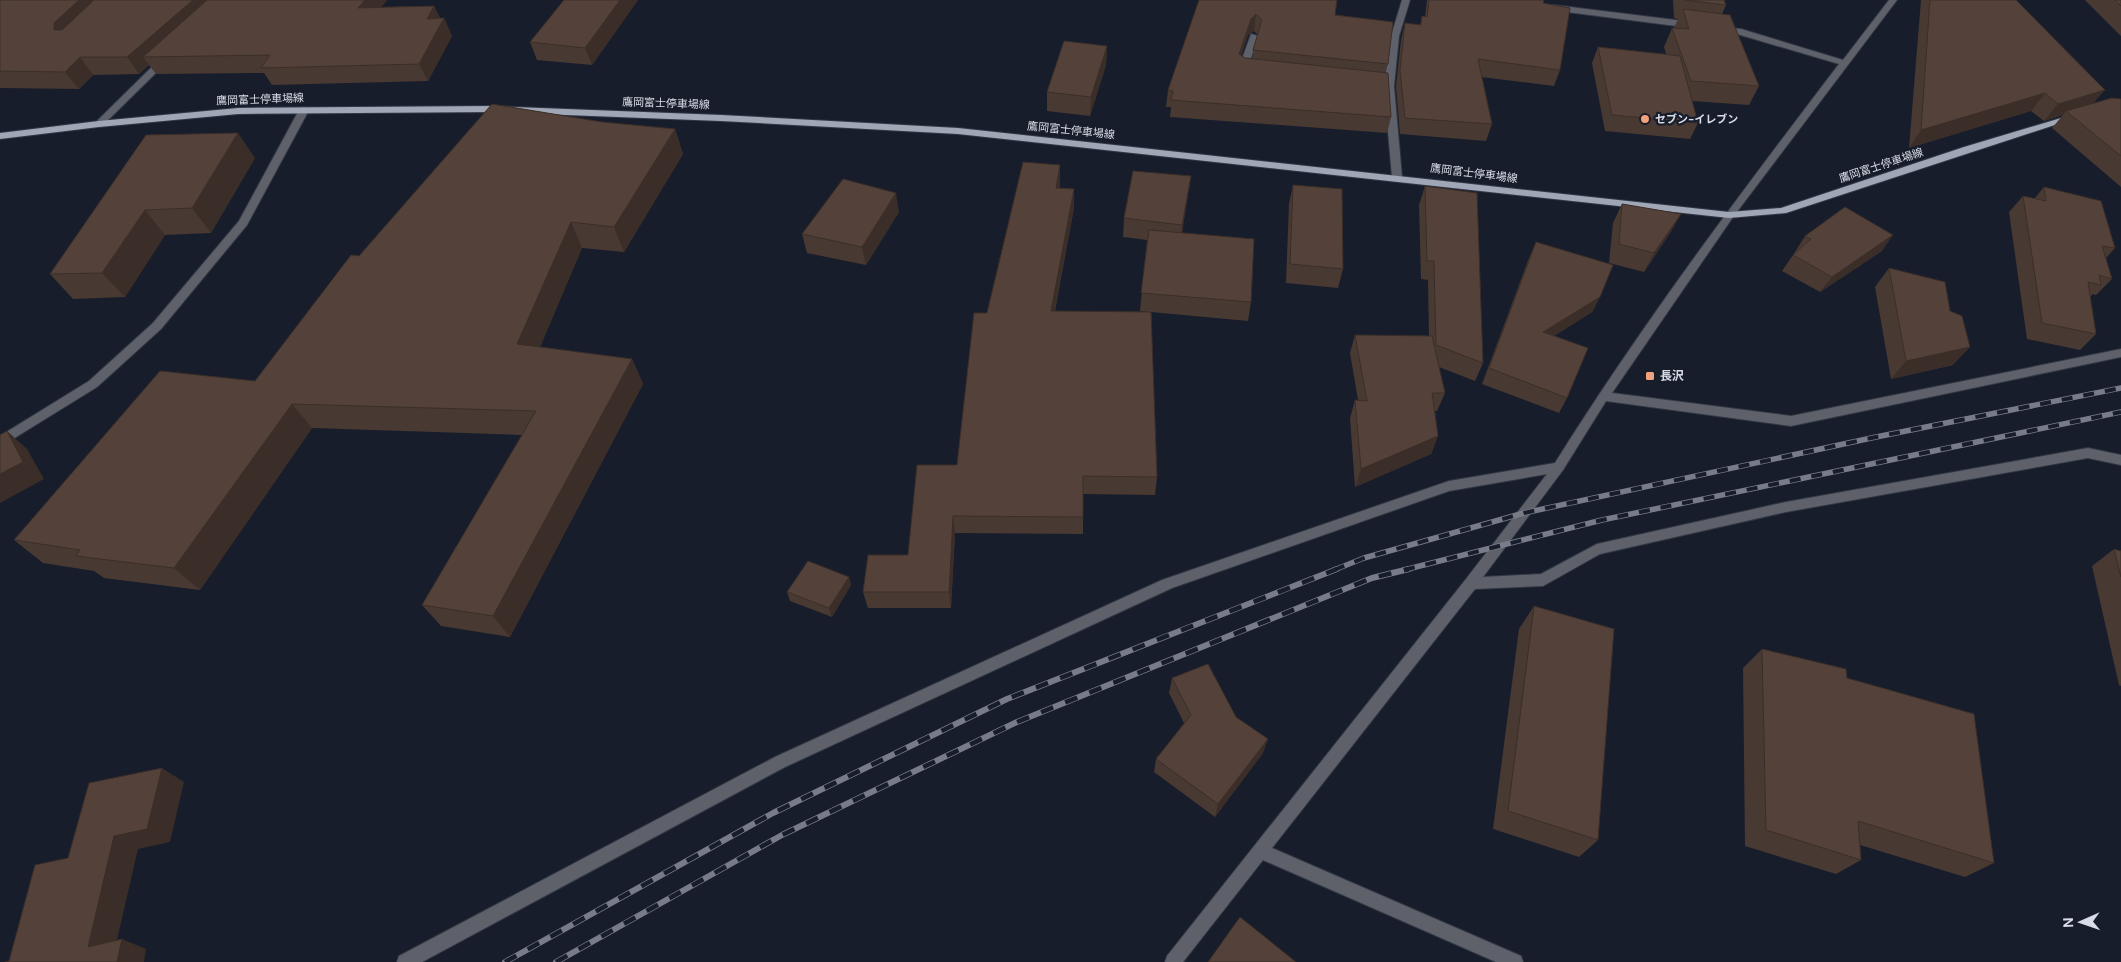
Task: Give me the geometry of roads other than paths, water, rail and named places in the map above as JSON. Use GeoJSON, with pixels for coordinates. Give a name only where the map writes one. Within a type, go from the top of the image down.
{"type":"FeatureCollection","features":[{"type":"Feature","properties":{"kind":"main road","name":"鷹岡富士停車場線"},"geometry":{"type":"LineString","coordinates":[[0,136],[98,124],[238,111],[492,109],[721,118],[958,130],[1729,215],[1782,211],[1967,149],[2085,114]]}},
{"type":"Feature","properties":{"kind":"street"},"geometry":{"type":"LineString","coordinates":[[1397,177],[1384,86],[1395,36],[1406,0]]}},
{"type":"Feature","properties":{"kind":"street"},"geometry":{"type":"LineString","coordinates":[[1173,962],[1559,467],[1603,396],[1729,215],[1893,0]]}},
{"type":"Feature","properties":{"kind":"street"},"geometry":{"type":"LineString","coordinates":[[1543,7],[1699,26]]}},
{"type":"Feature","properties":{"kind":"street"},"geometry":{"type":"LineString","coordinates":[[1709,27],[1738,31],[1844,63]]}},
{"type":"Feature","properties":{"kind":"street"},"geometry":{"type":"LineString","coordinates":[[1253,71],[1243,70],[1254,36]]}},
{"type":"Feature","properties":{"kind":"street"},"geometry":{"type":"LineString","coordinates":[[98,124],[172,52]]}},
{"type":"Feature","properties":{"kind":"street"},"geometry":{"type":"LineString","coordinates":[[0,442],[93,384],[157,326],[243,224],[304,110]]}},
{"type":"Feature","properties":{"kind":"street"},"geometry":{"type":"LineString","coordinates":[[1603,396],[1791,421],[2121,352]]}},
{"type":"Feature","properties":{"kind":"street"},"geometry":{"type":"LineString","coordinates":[[1470,583],[1544,580],[1597,549],[1786,507],[2088,453],[2121,460]]}},
{"type":"Feature","properties":{"kind":"street"},"geometry":{"type":"LineString","coordinates":[[405,962],[780,762],[1167,584],[1449,486],[1559,467]]}},
{"type":"Feature","properties":{"kind":"street"},"geometry":{"type":"LineString","coordinates":[[1261,851],[1515,962]]}},
{"type":"Feature","properties":{"kind":"railway"},"geometry":{"type":"LineString","coordinates":[[1334,570],[1364,558],[1524,513],[1876,437],[2121,388]]}},
{"type":"Feature","properties":{"kind":"railway"},"geometry":{"type":"LineString","coordinates":[[1404,570],[1602,520],[2121,412]]}},
{"type":"Feature","properties":{"kind":"railway"},"geometry":{"type":"LineString","coordinates":[[505,962],[773,813],[1007,699],[1337,569]]}},
{"type":"Feature","properties":{"kind":"railway"},"geometry":{"type":"LineString","coordinates":[[556,962],[782,835],[1017,722],[1372,578],[1409,569]]}},
{"type":"Feature","properties":{"kind":"place","name":"セブン-イレブン"},"geometry":{"type":"Point","coordinates":[1645,119]}},
{"type":"Feature","properties":{"kind":"place","name":"長沢"},"geometry":{"type":"Point","coordinates":[1650,376]}}]}
